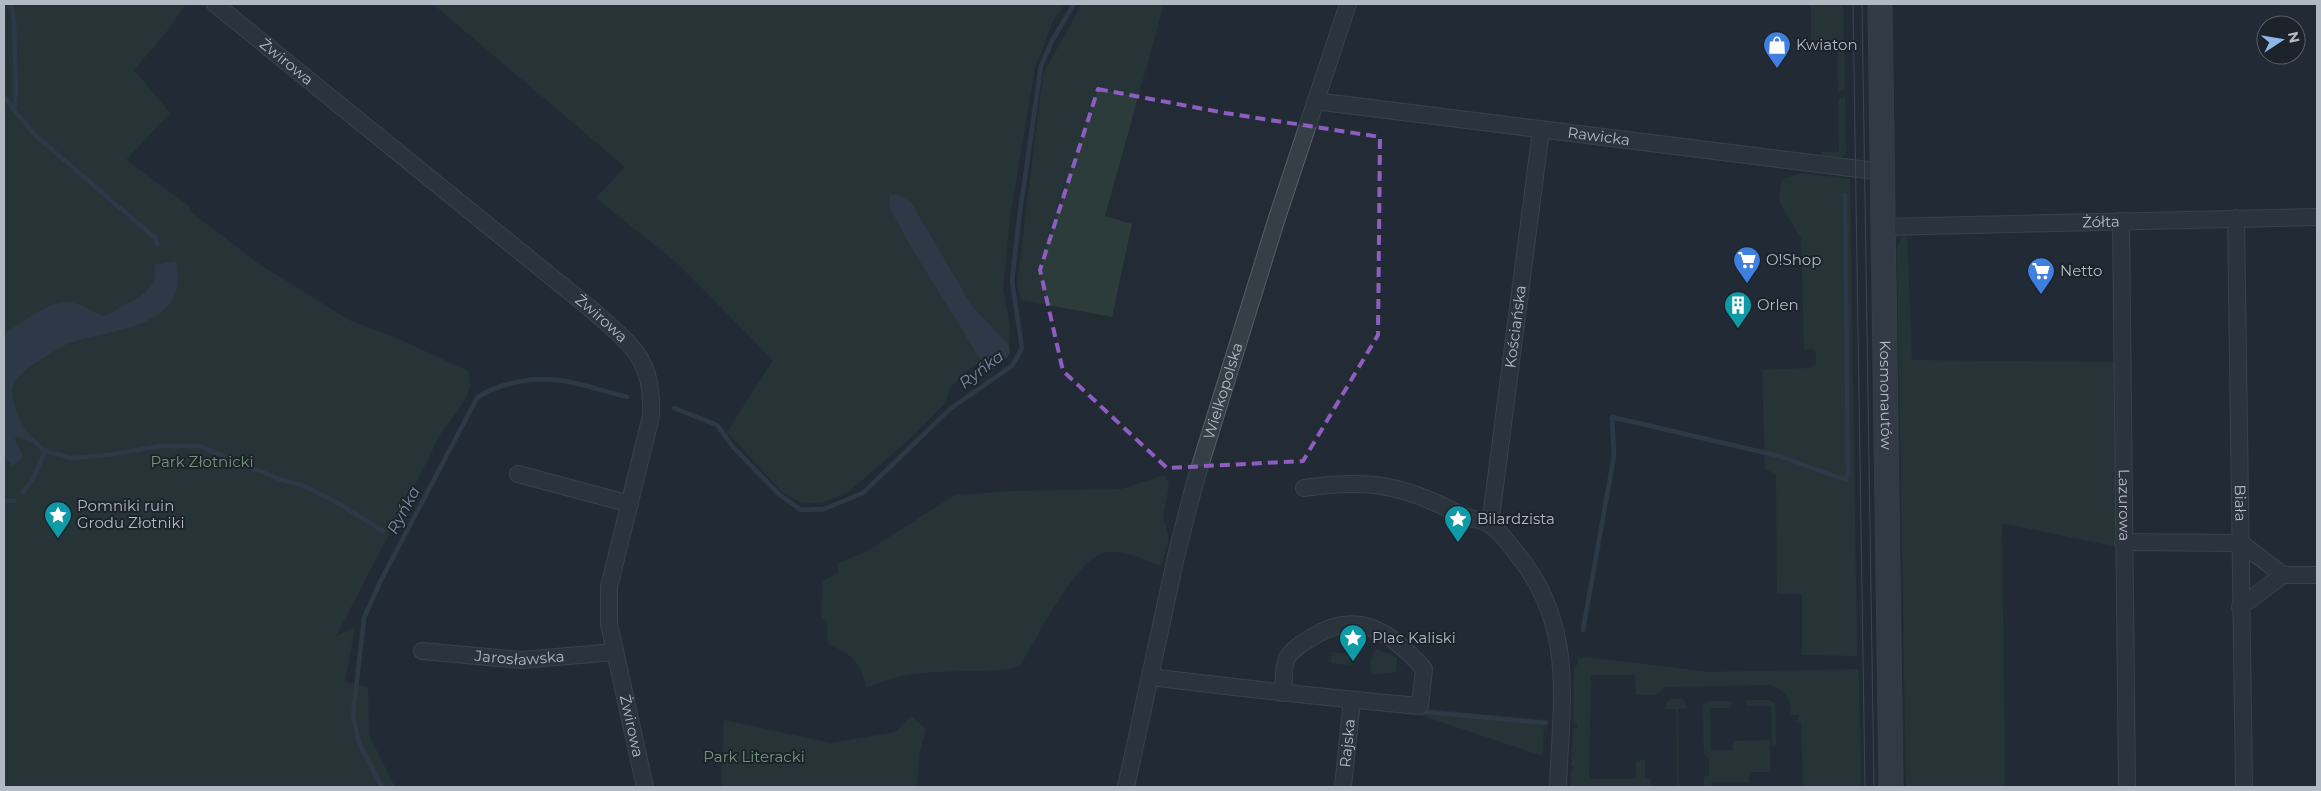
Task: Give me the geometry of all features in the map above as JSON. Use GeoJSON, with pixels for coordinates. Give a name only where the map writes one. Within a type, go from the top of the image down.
{"type":"FeatureCollection","features":[{"type":"Feature","properties":{"kind":"main road","name":"Kosmonautów"},"geometry":{"type":"LineString","coordinates":[[1880,4],[1891,787]]}},
{"type":"Feature","properties":{"kind":"street","name":"Żwirowa"},"geometry":{"type":"LineString","coordinates":[[215,4],[591,309],[633,347],[642,359],[648,372],[652,393],[648,436],[609,587],[608,618],[646,787]]}},
{"type":"Feature","properties":{"kind":"street","name":"Wielkopolska"},"geometry":{"type":"LineString","coordinates":[[1126,787],[1177,552],[1195,482],[1273,230],[1348,4]]}},
{"type":"Feature","properties":{"kind":"street","name":"Rawicka"},"geometry":{"type":"LineString","coordinates":[[1315,101],[1883,172]]}},
{"type":"Feature","properties":{"kind":"street","name":"Kościańska"},"geometry":{"type":"LineString","coordinates":[[1490,525],[1541,130]]}},
{"type":"Feature","properties":{"kind":"street","name":"Żółta"},"geometry":{"type":"LineString","coordinates":[[1883,227],[2317,217]]}},
{"type":"Feature","properties":{"kind":"street","name":"Biała"},"geometry":{"type":"LineString","coordinates":[[2236,218],[2244,787]]}},
{"type":"Feature","properties":{"kind":"street","name":"Lazurowa"},"geometry":{"type":"LineString","coordinates":[[2121,221],[2127,787]]}},
{"type":"Feature","properties":{"kind":"street"},"geometry":{"type":"LineString","coordinates":[[518,474],[630,504]]}},
{"type":"Feature","properties":{"kind":"street"},"geometry":{"type":"LineString","coordinates":[[1304,488],[1361,483],[1386,486],[1424,497],[1465,517],[1490,525],[1530,570],[1543,594],[1558,635],[1562,693],[1558,787]]}},
{"type":"Feature","properties":{"kind":"street"},"geometry":{"type":"LineString","coordinates":[[2123,542],[2241,543],[2283,576]]}},
{"type":"Feature","properties":{"kind":"street"},"geometry":{"type":"LineString","coordinates":[[2240,607],[2283,576],[2317,575]]}},
{"type":"Feature","properties":{"kind":"street"},"geometry":{"type":"LineString","coordinates":[[1150,677],[1283,693],[1420,706],[1424,668],[1388,634],[1366,626],[1330,627],[1296,647],[1286,659],[1283,693]]}},
{"type":"Feature","properties":{"kind":"street","name":"Jarosławska"},"geometry":{"type":"LineString","coordinates":[[422,651],[521,660],[615,652]]}},
{"type":"Feature","properties":{"kind":"street","name":"Rajska"},"geometry":{"type":"LineString","coordinates":[[1343,787],[1352,700]]}},
{"type":"Feature","properties":{"kind":"highlighted area"},"geometry":{"type":"Polygon","coordinates":[[[1098,89],[1225,113],[1380,137],[1378,335],[1303,461],[1167,468],[1063,371],[1040,270],[1098,89]]]}},
{"type":"Feature","properties":{"kind":"green space","name":"Park Złotnicki"},"geometry":{"type":"Polygon","coordinates":[[[4,4],[186,4],[165,34],[134,70],[170,113],[126,160],[189,206],[191,212],[259,264],[349,320],[399,339],[468,371],[470,385],[467,396],[435,443],[336,636],[355,627],[345,682],[368,687],[369,735],[395,787],[4,787],[4,4]]]}},
{"type":"Feature","properties":{"kind":"green space"},"geometry":{"type":"Polygon","coordinates":[[[433,4],[1065,4],[1053,21],[1035,68],[1010,217],[1003,289],[1010,326],[1009,345],[972,306],[911,202],[911,247],[981,360],[950,388],[946,402],[906,442],[847,493],[824,502],[803,504],[782,492],[727,432],[773,360],[676,262],[596,198],[625,167],[433,4]]]}},
{"type":"Feature","properties":{"kind":"green space"},"geometry":{"type":"Polygon","coordinates":[[[1082,4],[1164,4],[1105,216],[1132,224],[1112,317],[1021,300],[1017,285],[1043,74],[1082,4]]]}},
{"type":"Feature","properties":{"kind":"green space"},"geometry":{"type":"Polygon","coordinates":[[[1811,4],[1843,4],[1845,89],[1838,92],[1837,40],[1811,41],[1811,4]]]}},
{"type":"Feature","properties":{"kind":"green space"},"geometry":{"type":"Polygon","coordinates":[[[1845,95],[1846,153],[1842,157],[1821,155],[1821,152],[1839,152],[1838,100],[1845,95]]]}},
{"type":"Feature","properties":{"kind":"green space"},"geometry":{"type":"Polygon","coordinates":[[[1800,173],[1850,179],[1857,656],[1802,655],[1802,594],[1777,594],[1776,474],[1765,469],[1762,370],[1810,368],[1816,364],[1816,352],[1812,349],[1804,349],[1801,238],[1781,205],[1779,197],[1782,180],[1800,173]]]}},
{"type":"Feature","properties":{"kind":"green space"},"geometry":{"type":"Polygon","coordinates":[[[1907,235],[1912,360],[2114,362],[2117,547],[2002,523],[2005,787],[1906,787],[1897,249],[1901,238],[1907,235]]]}},
{"type":"Feature","properties":{"kind":"green space"},"geometry":{"type":"Polygon","coordinates":[[[1165,475],[1169,485],[1163,516],[1169,538],[1161,566],[1120,552],[1106,552],[1095,557],[1070,583],[1020,666],[999,670],[907,675],[880,682],[867,688],[862,672],[854,660],[843,651],[828,644],[827,621],[821,618],[823,581],[839,572],[837,564],[869,550],[955,495],[1015,491],[1121,489],[1165,475]]]}},
{"type":"Feature","properties":{"kind":"green space"},"geometry":{"type":"Polygon","coordinates":[[[1376,649],[1397,657],[1396,672],[1372,675],[1370,661],[1376,649]]]}},
{"type":"Feature","properties":{"kind":"green space"},"geometry":{"type":"Polygon","coordinates":[[[1332,652],[1351,654],[1350,665],[1331,663],[1332,652]]]}},
{"type":"Feature","properties":{"kind":"green space"},"geometry":{"type":"Polygon","coordinates":[[[1585,657],[1710,672],[1859,669],[1861,787],[1803,787],[1801,722],[1790,722],[1799,721],[1799,715],[1791,715],[1789,700],[1784,692],[1775,687],[1770,685],[1666,687],[1655,695],[1636,695],[1635,675],[1591,675],[1589,779],[1636,779],[1636,761],[1645,760],[1645,777],[1651,780],[1651,787],[1570,787],[1571,769],[1574,766],[1571,766],[1573,728],[1577,728],[1577,724],[1573,724],[1574,668],[1578,664],[1578,659],[1585,657]]]}},
{"type":"Feature","properties":{"kind":"green space"},"geometry":{"type":"Polygon","coordinates":[[[1671,699],[1683,699],[1688,708],[1678,709],[1679,787],[1677,787],[1676,709],[1665,709],[1667,702],[1671,699]]]}},
{"type":"Feature","properties":{"kind":"green space"},"geometry":{"type":"Polygon","coordinates":[[[1746,700],[1769,700],[1775,704],[1776,744],[1772,746],[1771,706],[1747,706],[1746,700]]]}},
{"type":"Feature","properties":{"kind":"green space"},"geometry":{"type":"Polygon","coordinates":[[[1709,701],[1732,701],[1731,708],[1710,708],[1711,750],[1733,750],[1733,741],[1770,740],[1770,772],[1749,772],[1749,782],[1712,782],[1711,787],[1704,787],[1704,777],[1709,775],[1709,758],[1704,755],[1703,705],[1709,701]]]}},
{"type":"Feature","properties":{"kind":"green space"},"geometry":{"type":"Polygon","coordinates":[[[1427,709],[1544,720],[1543,756],[1420,715],[1427,709]]]}},
{"type":"Feature","properties":{"kind":"green space","name":"Park Literacki"},"geometry":{"type":"Polygon","coordinates":[[[911,716],[926,729],[919,754],[917,787],[721,787],[724,720],[831,743],[896,732],[911,716]]]}},
{"type":"Feature","properties":{"kind":"water"},"geometry":{"type":"Polygon","coordinates":[[[897,194],[911,202],[972,306],[1009,345],[1010,353],[1003,362],[988,372],[911,247],[890,208],[889,196],[897,194]]]}},
{"type":"Feature","properties":{"kind":"water"},"geometry":{"type":"Polygon","coordinates":[[[176,261],[178,284],[172,301],[160,314],[124,329],[65,345],[21,374],[13,387],[13,400],[20,419],[31,439],[29,441],[15,438],[23,457],[13,466],[4,458],[4,333],[44,309],[60,302],[85,307],[102,316],[109,314],[139,297],[148,289],[154,279],[154,265],[176,261]]]}},
{"type":"Feature","properties":{"kind":"waterway"},"geometry":{"type":"LineString","coordinates":[[11,4],[14,20],[16,92],[14,110],[35,135],[155,238],[157,244]]}},
{"type":"Feature","properties":{"kind":"waterway","name":"Ryńka"},"geometry":{"type":"LineString","coordinates":[[674,408],[717,425],[733,447],[780,495],[801,510],[824,509],[863,493],[951,408],[1012,366],[1022,348],[1012,281],[1041,66],[1052,41],[1074,4]]}},
{"type":"Feature","properties":{"kind":"waterway"},"geometry":{"type":"LineString","coordinates":[[4,96],[14,110]]}},
{"type":"Feature","properties":{"kind":"waterway"},"geometry":{"type":"LineString","coordinates":[[1583,630],[1614,456],[1612,417],[1779,456],[1846,480],[1848,471],[1845,195]]}},
{"type":"Feature","properties":{"kind":"waterway","name":"Ryńka"},"geometry":{"type":"LineString","coordinates":[[382,787],[359,743],[353,715],[364,618],[381,580],[477,398],[501,386],[538,379],[567,382],[627,397]]}},
{"type":"Feature","properties":{"kind":"waterway"},"geometry":{"type":"LineString","coordinates":[[31,439],[45,451],[71,458],[108,455],[160,446],[199,446],[279,479],[302,485],[336,502],[383,531]]}},
{"type":"Feature","properties":{"kind":"waterway"},"geometry":{"type":"LineString","coordinates":[[23,492],[33,478],[45,451]]}},
{"type":"Feature","properties":{"kind":"waterway"},"geometry":{"type":"LineString","coordinates":[[4,501],[14,501]]}},
{"type":"Feature","properties":{"kind":"waterway"},"geometry":{"type":"LineString","coordinates":[[1426,712],[1546,723]]}},
{"type":"Feature","properties":{"kind":"tram line"},"geometry":{"type":"LineString","coordinates":[[1853,4],[1865,787]]}},
{"type":"Feature","properties":{"kind":"tram line"},"geometry":{"type":"LineString","coordinates":[[1862,4],[1874,787]]}},
{"type":"Feature","properties":{"kind":"place","name":"Kwiaton"},"geometry":{"type":"Point","coordinates":[1777,69]}},
{"type":"Feature","properties":{"kind":"place","name":"O!Shop"},"geometry":{"type":"Point","coordinates":[1747,284]}},
{"type":"Feature","properties":{"kind":"place","name":"Netto"},"geometry":{"type":"Point","coordinates":[2041,295]}},
{"type":"Feature","properties":{"kind":"place","name":"Orlen"},"geometry":{"type":"Point","coordinates":[1738,329]}},
{"type":"Feature","properties":{"kind":"place","name":"Pomniki ruin Grodu Złotniki"},"geometry":{"type":"Point","coordinates":[58,539]}},
{"type":"Feature","properties":{"kind":"place","name":"Bilardzista"},"geometry":{"type":"Point","coordinates":[1458,543]}},
{"type":"Feature","properties":{"kind":"place","name":"Plac Kaliski"},"geometry":{"type":"Point","coordinates":[1353,662]}}]}
